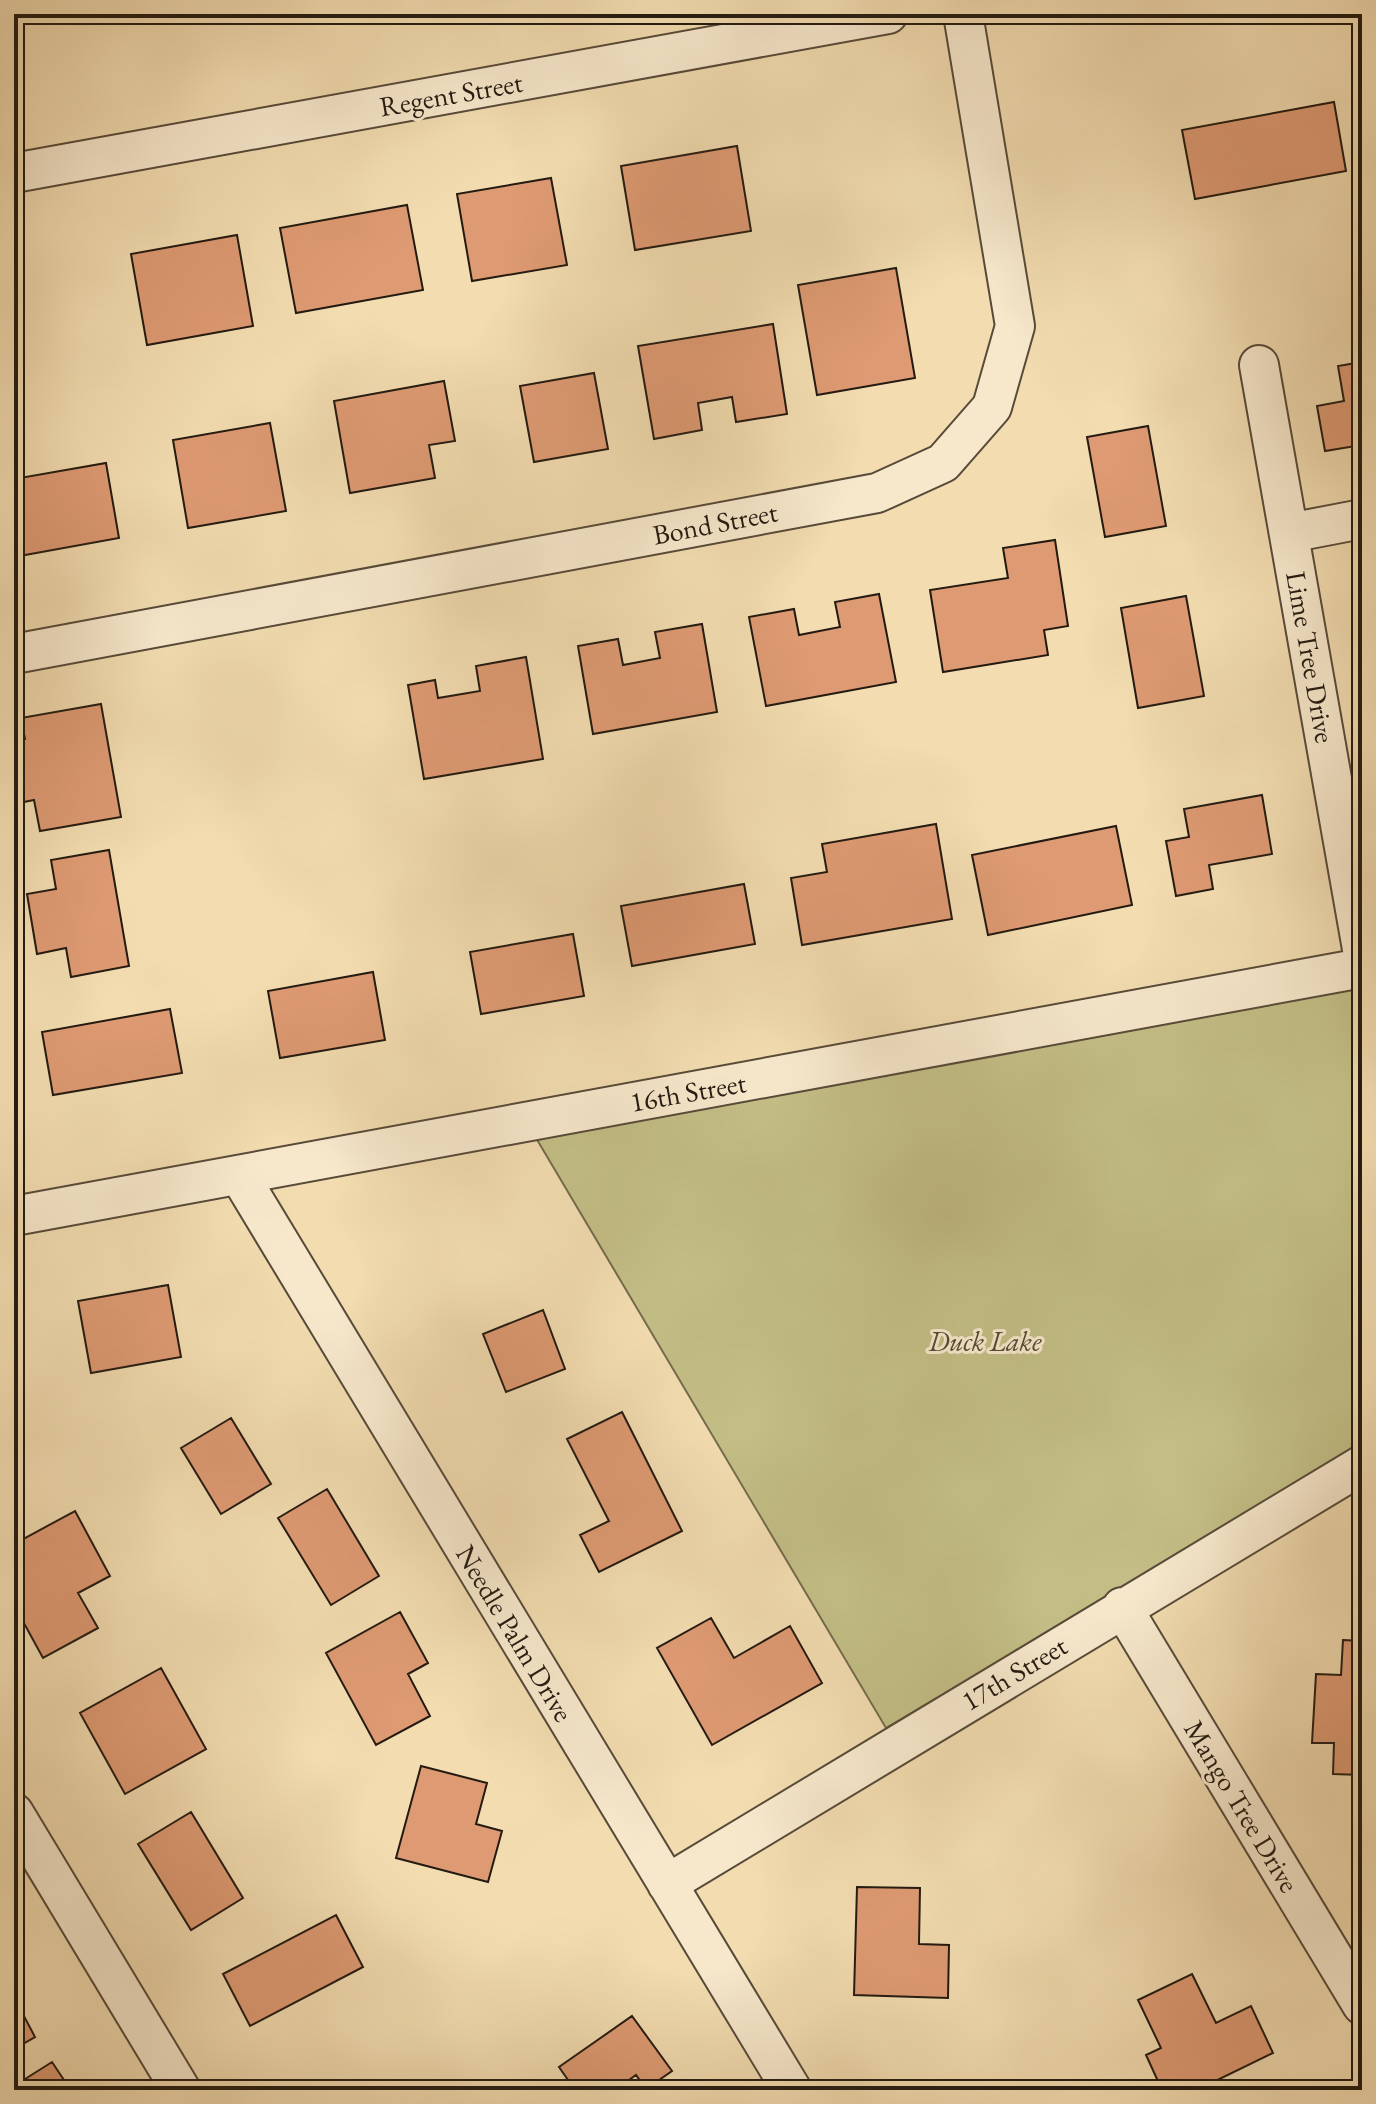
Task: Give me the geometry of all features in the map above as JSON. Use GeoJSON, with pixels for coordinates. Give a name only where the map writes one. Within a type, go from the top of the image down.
{"type":"FeatureCollection","features":[{"type":"Feature","properties":{"kind":"street","name":"Regent Street"},"geometry":{"type":"LineString","coordinates":[[14,173],[888,14]]}},
{"type":"Feature","properties":{"kind":"street","name":"Bond Street"},"geometry":{"type":"LineString","coordinates":[[14,654],[877,493],[943,463],[992,407],[1015,326],[963,14]]}},
{"type":"Feature","properties":{"kind":"street","name":"Lime Tree Drive"},"geometry":{"type":"LineString","coordinates":[[1259,365],[1362,949]]}},
{"type":"Feature","properties":{"kind":"street"},"geometry":{"type":"LineString","coordinates":[[1289,533],[1362,519]]}},
{"type":"Feature","properties":{"kind":"street","name":"16th Street"},"geometry":{"type":"LineString","coordinates":[[14,1216],[1362,968]]}},
{"type":"Feature","properties":{"kind":"street","name":"Needle Palm Drive"},"geometry":{"type":"LineString","coordinates":[[239,1175],[792,2090]]}},
{"type":"Feature","properties":{"kind":"street","name":"17th Street"},"geometry":{"type":"LineString","coordinates":[[667,1884],[1362,1465]]}},
{"type":"Feature","properties":{"kind":"street","name":"Mango Tree Drive"},"geometry":{"type":"LineString","coordinates":[[1122,1607],[1362,2005]]}},
{"type":"Feature","properties":{"kind":"street"},"geometry":{"type":"LineString","coordinates":[[14,1813],[181,2090]]}},
{"type":"Feature","properties":{"kind":"green space","name":"Duck Lake"},"geometry":{"type":"Polygon","coordinates":[[[1362,986],[1362,1446],[886,1728],[536,1138],[1362,986]]]}},
{"type":"Feature","properties":{"kind":"building"},"geometry":{"type":"Polygon","coordinates":[[[14,14],[23,54],[14,56],[14,14]]]}},
{"type":"Feature","properties":{"kind":"building"},"geometry":{"type":"Polygon","coordinates":[[[1334,102],[1346,171],[1195,199],[1182,130],[1334,102]]]}},
{"type":"Feature","properties":{"kind":"building"},"geometry":{"type":"Polygon","coordinates":[[[737,146],[751,231],[635,250],[621,166],[737,146]]]}},
{"type":"Feature","properties":{"kind":"building"},"geometry":{"type":"Polygon","coordinates":[[[551,178],[567,265],[472,281],[457,194],[551,178]]]}},
{"type":"Feature","properties":{"kind":"building"},"geometry":{"type":"Polygon","coordinates":[[[407,205],[423,290],[296,313],[280,228],[407,205]]]}},
{"type":"Feature","properties":{"kind":"building"},"geometry":{"type":"Polygon","coordinates":[[[237,235],[253,326],[147,345],[131,254],[237,235]]]}},
{"type":"Feature","properties":{"kind":"building"},"geometry":{"type":"Polygon","coordinates":[[[896,268],[915,378],[817,395],[798,285],[896,268]]]}},
{"type":"Feature","properties":{"kind":"building"},"geometry":{"type":"Polygon","coordinates":[[[773,324],[787,414],[736,422],[732,397],[698,403],[702,430],[654,439],[638,346],[773,324]]]}},
{"type":"Feature","properties":{"kind":"building"},"geometry":{"type":"Polygon","coordinates":[[[1362,362],[1362,445],[1325,451],[1317,406],[1344,401],[1338,366],[1362,362]]]}},
{"type":"Feature","properties":{"kind":"building"},"geometry":{"type":"Polygon","coordinates":[[[594,373],[608,449],[534,462],[520,386],[594,373]]]}},
{"type":"Feature","properties":{"kind":"building"},"geometry":{"type":"Polygon","coordinates":[[[444,381],[455,441],[429,445],[435,478],[350,493],[334,401],[444,381]]]}},
{"type":"Feature","properties":{"kind":"building"},"geometry":{"type":"Polygon","coordinates":[[[270,423],[286,511],[188,528],[173,440],[270,423]]]}},
{"type":"Feature","properties":{"kind":"building"},"geometry":{"type":"Polygon","coordinates":[[[1148,426],[1166,526],[1105,537],[1087,437],[1148,426]]]}},
{"type":"Feature","properties":{"kind":"building"},"geometry":{"type":"Polygon","coordinates":[[[106,463],[119,538],[14,557],[14,479],[106,463]]]}},
{"type":"Feature","properties":{"kind":"building"},"geometry":{"type":"Polygon","coordinates":[[[1055,540],[1068,626],[1044,630],[1048,655],[943,672],[930,590],[1008,578],[1003,548],[1055,540]]]}},
{"type":"Feature","properties":{"kind":"building"},"geometry":{"type":"Polygon","coordinates":[[[879,594],[896,682],[766,706],[749,617],[794,609],[799,635],[840,627],[835,602],[879,594]]]}},
{"type":"Feature","properties":{"kind":"building"},"geometry":{"type":"Polygon","coordinates":[[[1186,596],[1204,696],[1138,708],[1121,608],[1186,596]]]}},
{"type":"Feature","properties":{"kind":"building"},"geometry":{"type":"Polygon","coordinates":[[[702,624],[717,712],[593,734],[578,646],[618,639],[623,665],[660,658],[655,632],[702,624]]]}},
{"type":"Feature","properties":{"kind":"building"},"geometry":{"type":"Polygon","coordinates":[[[526,657],[543,759],[424,779],[408,685],[435,680],[438,698],[480,691],[476,666],[526,657]]]}},
{"type":"Feature","properties":{"kind":"building"},"geometry":{"type":"Polygon","coordinates":[[[101,704],[121,817],[40,831],[34,800],[14,804],[14,741],[25,739],[21,718],[101,704]]]}},
{"type":"Feature","properties":{"kind":"building"},"geometry":{"type":"Polygon","coordinates":[[[1262,795],[1272,854],[1209,865],[1213,889],[1176,896],[1166,841],[1189,837],[1184,809],[1262,795]]]}},
{"type":"Feature","properties":{"kind":"building"},"geometry":{"type":"Polygon","coordinates":[[[936,824],[952,919],[802,945],[791,878],[827,872],[822,844],[936,824]]]}},
{"type":"Feature","properties":{"kind":"building"},"geometry":{"type":"Polygon","coordinates":[[[1116,826],[1132,905],[988,935],[972,855],[1116,826]]]}},
{"type":"Feature","properties":{"kind":"building"},"geometry":{"type":"Polygon","coordinates":[[[109,850],[129,966],[71,977],[66,948],[37,954],[27,894],[56,889],[51,860],[109,850]]]}},
{"type":"Feature","properties":{"kind":"building"},"geometry":{"type":"Polygon","coordinates":[[[744,884],[755,944],[632,966],[621,906],[744,884]]]}},
{"type":"Feature","properties":{"kind":"building"},"geometry":{"type":"Polygon","coordinates":[[[573,934],[584,996],[481,1014],[470,952],[573,934]]]}},
{"type":"Feature","properties":{"kind":"building"},"geometry":{"type":"Polygon","coordinates":[[[373,972],[385,1040],[280,1058],[268,991],[373,972]]]}},
{"type":"Feature","properties":{"kind":"building"},"geometry":{"type":"Polygon","coordinates":[[[170,1009],[182,1073],[53,1095],[42,1032],[170,1009]]]}},
{"type":"Feature","properties":{"kind":"building"},"geometry":{"type":"Polygon","coordinates":[[[168,1285],[181,1357],[91,1373],[78,1301],[168,1285]]]}},
{"type":"Feature","properties":{"kind":"building"},"geometry":{"type":"Polygon","coordinates":[[[543,1310],[565,1369],[506,1392],[483,1334],[543,1310]]]}},
{"type":"Feature","properties":{"kind":"building"},"geometry":{"type":"Polygon","coordinates":[[[622,1412],[682,1531],[599,1572],[580,1535],[609,1521],[567,1439],[622,1412]]]}},
{"type":"Feature","properties":{"kind":"building"},"geometry":{"type":"Polygon","coordinates":[[[231,1418],[271,1484],[221,1514],[181,1448],[231,1418]]]}},
{"type":"Feature","properties":{"kind":"building"},"geometry":{"type":"Polygon","coordinates":[[[327,1489],[379,1576],[331,1605],[278,1518],[327,1489]]]}},
{"type":"Feature","properties":{"kind":"building"},"geometry":{"type":"Polygon","coordinates":[[[75,1511],[110,1576],[78,1593],[98,1628],[43,1658],[14,1605],[14,1544],[75,1511]]]}},
{"type":"Feature","properties":{"kind":"building"},"geometry":{"type":"Polygon","coordinates":[[[400,1612],[428,1663],[408,1674],[430,1716],[376,1745],[326,1653],[400,1612]]]}},
{"type":"Feature","properties":{"kind":"building"},"geometry":{"type":"Polygon","coordinates":[[[711,1618],[734,1658],[790,1626],[822,1683],[712,1745],[657,1648],[711,1618]]]}},
{"type":"Feature","properties":{"kind":"building"},"geometry":{"type":"Polygon","coordinates":[[[1343,1640],[1362,1641],[1362,1775],[1333,1774],[1334,1743],[1312,1743],[1316,1674],[1341,1675],[1343,1640]]]}},
{"type":"Feature","properties":{"kind":"building"},"geometry":{"type":"Polygon","coordinates":[[[161,1668],[206,1749],[125,1794],[80,1713],[161,1668]]]}},
{"type":"Feature","properties":{"kind":"building"},"geometry":{"type":"Polygon","coordinates":[[[421,1766],[487,1783],[476,1824],[502,1831],[488,1882],[396,1858],[421,1766]]]}},
{"type":"Feature","properties":{"kind":"building"},"geometry":{"type":"Polygon","coordinates":[[[191,1812],[243,1898],[191,1930],[138,1844],[191,1812]]]}},
{"type":"Feature","properties":{"kind":"building"},"geometry":{"type":"Polygon","coordinates":[[[857,1887],[920,1888],[919,1944],[949,1945],[948,1998],[854,1995],[857,1887]]]}},
{"type":"Feature","properties":{"kind":"building"},"geometry":{"type":"Polygon","coordinates":[[[336,1915],[363,1967],[250,2026],[223,1974],[336,1915]]]}},
{"type":"Feature","properties":{"kind":"building"},"geometry":{"type":"Polygon","coordinates":[[[1192,1974],[1216,2023],[1251,2006],[1273,2053],[1197,2090],[1162,2090],[1146,2055],[1161,2048],[1138,2000],[1192,1974]]]}},
{"type":"Feature","properties":{"kind":"building"},"geometry":{"type":"Polygon","coordinates":[[[14,2001],[35,2037],[14,2049],[14,2001]]]}},
{"type":"Feature","properties":{"kind":"building"},"geometry":{"type":"Polygon","coordinates":[[[632,2016],[672,2071],[646,2089],[636,2075],[615,2090],[575,2090],[559,2067],[632,2016]]]}},
{"type":"Feature","properties":{"kind":"building"},"geometry":{"type":"Polygon","coordinates":[[[52,2062],[70,2089],[14,2090],[14,2086],[52,2062]]]}}]}
